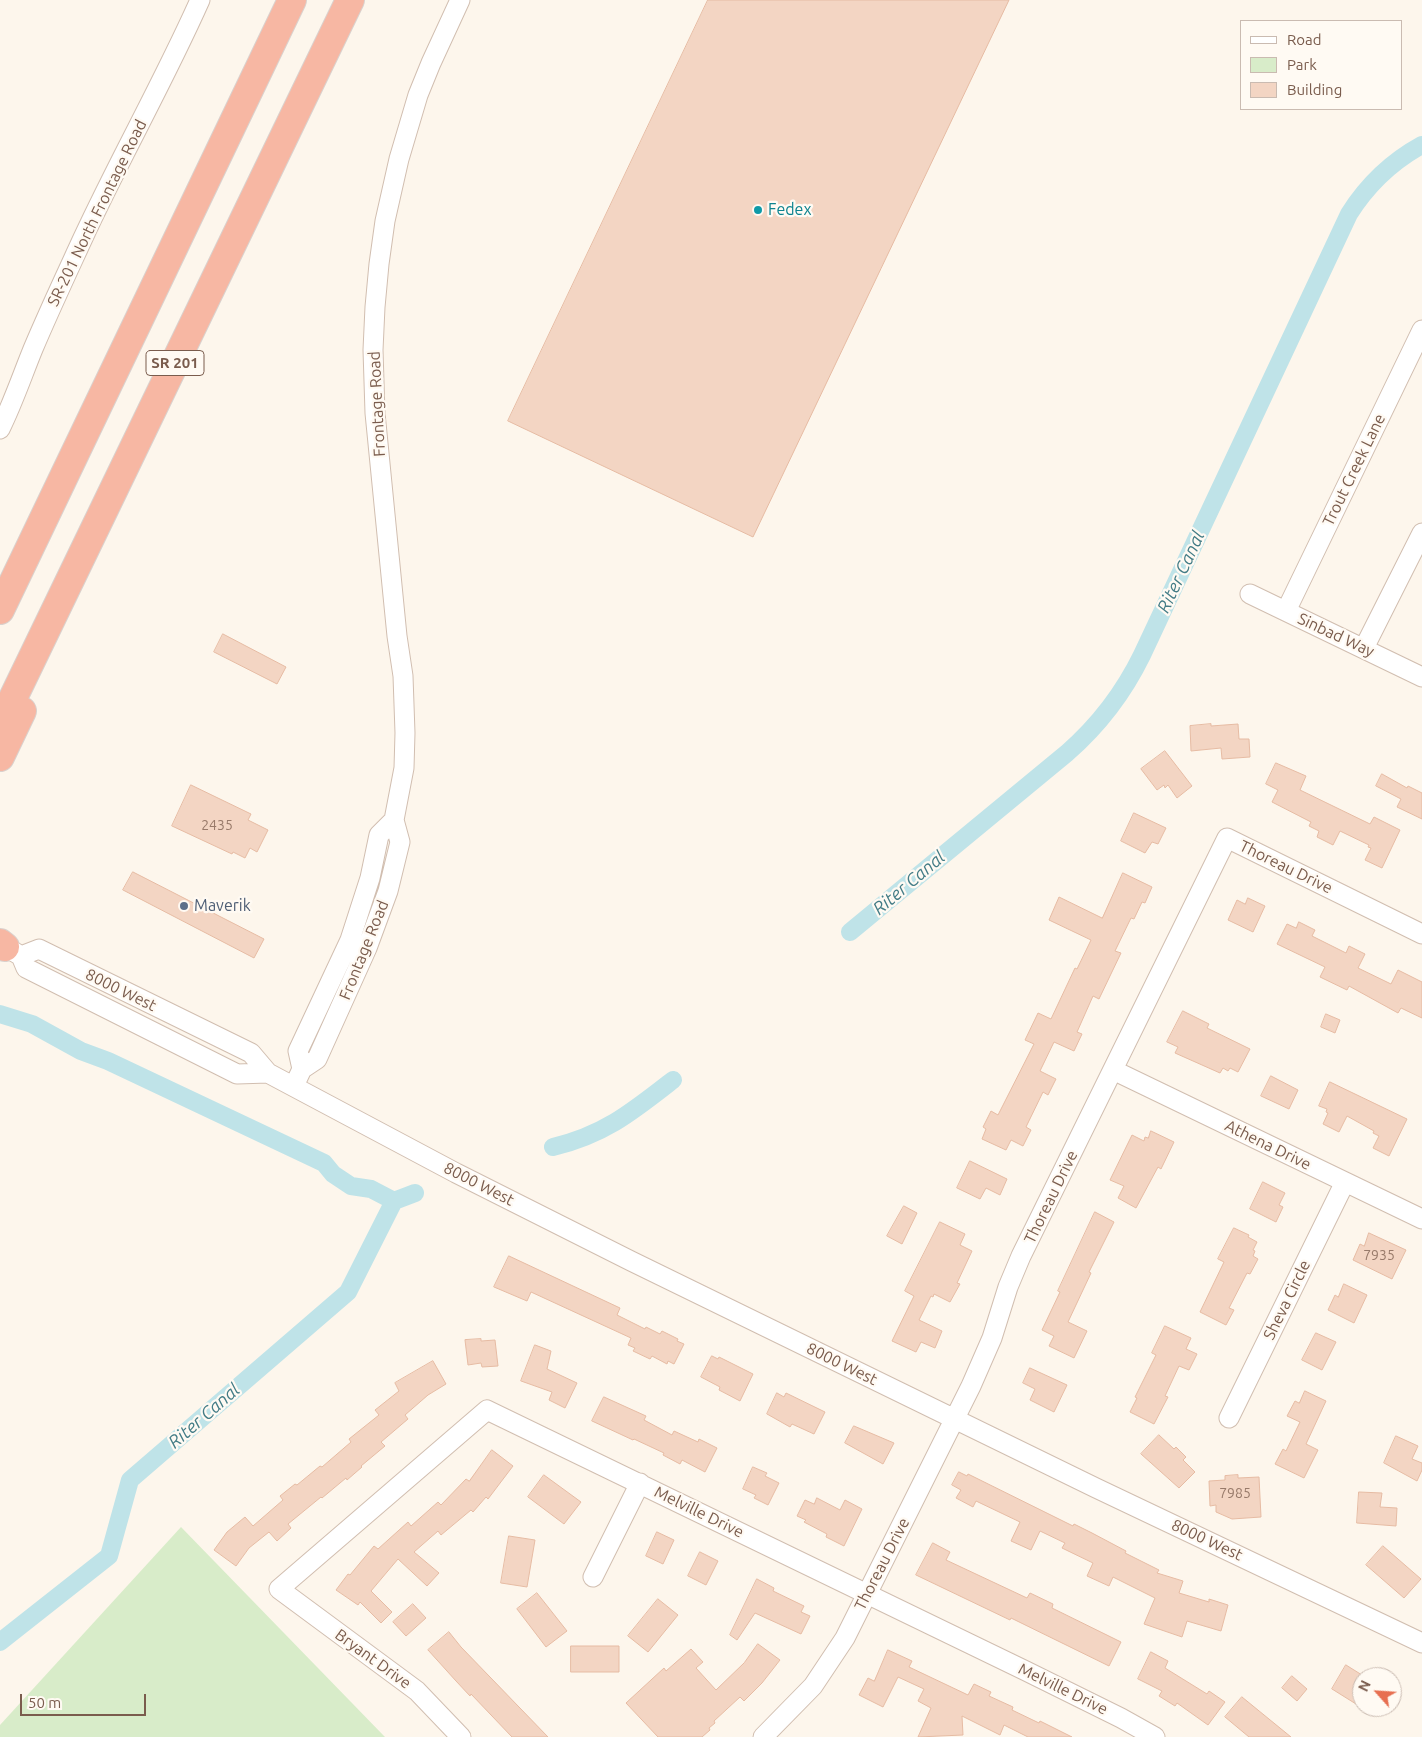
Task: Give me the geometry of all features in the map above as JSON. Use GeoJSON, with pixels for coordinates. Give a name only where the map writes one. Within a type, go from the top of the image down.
{"type":"FeatureCollection","features":[{"type":"Feature","properties":{"kind":"highway","name":"SR 201"},"geometry":{"type":"LineString","coordinates":[[0,610],[292,0]]}},
{"type":"Feature","properties":{"kind":"highway","name":"SR 201"},"geometry":{"type":"LineString","coordinates":[[0,725],[350,0]]}},
{"type":"Feature","properties":{"kind":"highway"},"geometry":{"type":"LineString","coordinates":[[0,757],[55,640],[72,590],[78,563]]}},
{"type":"Feature","properties":{"kind":"street","name":"SR-201 North Frontage Road"},"geometry":{"type":"LineString","coordinates":[[0,429],[12,405],[59,290],[97,208],[177,51],[200,0]]}},
{"type":"Feature","properties":{"kind":"street","name":"Frontage Road"},"geometry":{"type":"LineString","coordinates":[[294,1086],[302,1069],[318,1059],[373,932],[388,891],[400,842],[394,820],[404,768],[403,676],[397,636],[375,413],[373,358],[375,306],[378,264],[398,159],[428,71],[460,0]]}},
{"type":"Feature","properties":{"kind":"street","name":"Trout Creek Lane"},"geometry":{"type":"LineString","coordinates":[[1286,611],[1422,330]]}},
{"type":"Feature","properties":{"kind":"street"},"geometry":{"type":"LineString","coordinates":[[1364,648],[1422,533]]}},
{"type":"Feature","properties":{"kind":"street","name":"Sinbad Way"},"geometry":{"type":"LineString","coordinates":[[1250,594],[1422,677]]}},
{"type":"Feature","properties":{"kind":"street","name":"Thoreau Drive"},"geometry":{"type":"LineString","coordinates":[[764,1736],[813,1686],[845,1638],[955,1419],[992,1338],[1008,1287],[1018,1264],[1227,838],[1422,934]]}},
{"type":"Feature","properties":{"kind":"street","name":"8000 West"},"geometry":{"type":"LineString","coordinates":[[5,947],[39,949],[251,1053],[268,1073],[465,1178],[955,1419],[1422,1643]]}},
{"type":"Feature","properties":{"kind":"street","name":"Athena Drive"},"geometry":{"type":"LineString","coordinates":[[1113,1070],[1422,1219]]}},
{"type":"Feature","properties":{"kind":"street","name":"Sheva Circle"},"geometry":{"type":"LineString","coordinates":[[1229,1418],[1345,1182]]}},
{"type":"Feature","properties":{"kind":"street","name":"Melville Drive"},"geometry":{"type":"LineString","coordinates":[[279,1589],[487,1410],[867,1593],[1121,1718],[1155,1737]]}},
{"type":"Feature","properties":{"kind":"street"},"geometry":{"type":"LineString","coordinates":[[593,1576],[640,1483]]}},
{"type":"Feature","properties":{"kind":"street","name":"Bryant Drive"},"geometry":{"type":"LineString","coordinates":[[279,1589],[417,1692],[461,1737]]}},
{"type":"Feature","properties":{"kind":"green space"},"geometry":{"type":"Polygon","coordinates":[[[181,1527],[385,1737],[0,1737],[0,1725],[181,1527]]]}},
{"type":"Feature","properties":{"kind":"building","name":"Fedex"},"geometry":{"type":"Polygon","coordinates":[[[708,0],[1009,0],[753,537],[508,421],[708,0]]]}},
{"type":"Feature","properties":{"kind":"building"},"geometry":{"type":"Polygon","coordinates":[[[223,634],[286,667],[277,684],[214,652],[223,634]]]}},
{"type":"Feature","properties":{"kind":"building"},"geometry":{"type":"Polygon","coordinates":[[[1211,724],[1211,726],[1238,724],[1239,739],[1249,739],[1250,757],[1222,759],[1221,748],[1191,751],[1190,726],[1211,724]]]}},
{"type":"Feature","properties":{"kind":"building"},"geometry":{"type":"Polygon","coordinates":[[[1165,751],[1192,786],[1177,798],[1168,785],[1165,788],[1164,785],[1157,790],[1141,769],[1165,751]]]}},
{"type":"Feature","properties":{"kind":"building"},"geometry":{"type":"Polygon","coordinates":[[[1276,763],[1306,776],[1300,790],[1370,824],[1374,817],[1400,830],[1382,868],[1365,860],[1371,848],[1368,847],[1369,845],[1340,831],[1333,845],[1317,837],[1319,831],[1309,826],[1311,822],[1272,802],[1278,790],[1266,784],[1276,763]]]}},
{"type":"Feature","properties":{"kind":"building"},"geometry":{"type":"Polygon","coordinates":[[[1382,774],[1407,788],[1408,786],[1422,793],[1422,819],[1397,807],[1401,799],[1376,786],[1382,774]]]}},
{"type":"Feature","properties":{"kind":"building"},"geometry":{"type":"Polygon","coordinates":[[[191,785],[251,814],[248,820],[268,830],[257,852],[250,848],[245,858],[233,852],[232,854],[172,826],[191,785]]]}},
{"type":"Feature","properties":{"kind":"building"},"geometry":{"type":"Polygon","coordinates":[[[1134,813],[1166,828],[1158,844],[1152,842],[1145,853],[1121,841],[1134,813]]]}},
{"type":"Feature","properties":{"kind":"building"},"geometry":{"type":"Polygon","coordinates":[[[133,872],[264,939],[254,958],[123,890],[133,872]]]}},
{"type":"Feature","properties":{"kind":"building"},"geometry":{"type":"Polygon","coordinates":[[[1123,873],[1152,887],[1145,903],[1142,902],[1134,919],[1131,918],[1115,951],[1121,953],[1099,999],[1093,996],[1077,1032],[1082,1034],[1074,1051],[1054,1042],[1040,1071],[1056,1079],[1048,1095],[1043,1092],[1026,1127],[1031,1130],[1023,1146],[1011,1140],[1006,1150],[982,1139],[986,1129],[983,1127],[991,1111],[998,1115],[1034,1044],[1025,1040],[1038,1013],[1051,1019],[1075,968],[1077,969],[1091,940],[1049,920],[1059,897],[1102,918],[1123,873]]]}},
{"type":"Feature","properties":{"kind":"building"},"geometry":{"type":"Polygon","coordinates":[[[1248,898],[1265,906],[1253,932],[1228,920],[1237,900],[1245,904],[1248,898]]]}},
{"type":"Feature","properties":{"kind":"building"},"geometry":{"type":"Polygon","coordinates":[[[1299,922],[1315,930],[1312,936],[1346,953],[1349,946],[1365,954],[1358,968],[1391,984],[1398,970],[1422,982],[1422,1018],[1401,1008],[1398,1013],[1349,986],[1347,990],[1320,977],[1325,967],[1277,944],[1287,924],[1296,928],[1299,922]]]}},
{"type":"Feature","properties":{"kind":"building"},"geometry":{"type":"Polygon","coordinates":[[[1183,1011],[1209,1024],[1207,1028],[1250,1049],[1238,1072],[1230,1068],[1228,1071],[1223,1068],[1220,1073],[1175,1053],[1178,1047],[1167,1042],[1183,1011]]]}},
{"type":"Feature","properties":{"kind":"building"},"geometry":{"type":"Polygon","coordinates":[[[1326,1014],[1340,1020],[1335,1033],[1321,1027],[1326,1014]]]}},
{"type":"Feature","properties":{"kind":"building"},"geometry":{"type":"Polygon","coordinates":[[[1271,1076],[1298,1090],[1289,1109],[1261,1096],[1271,1076]]]}},
{"type":"Feature","properties":{"kind":"building"},"geometry":{"type":"Polygon","coordinates":[[[1330,1082],[1407,1119],[1389,1156],[1373,1148],[1379,1136],[1373,1133],[1374,1131],[1347,1116],[1339,1132],[1323,1124],[1328,1113],[1326,1112],[1327,1109],[1319,1106],[1330,1082]]]}},
{"type":"Feature","properties":{"kind":"building"},"geometry":{"type":"Polygon","coordinates":[[[1151,1131],[1174,1142],[1161,1169],[1158,1167],[1136,1208],[1118,1198],[1124,1186],[1110,1180],[1132,1135],[1144,1141],[1145,1137],[1148,1138],[1151,1131]]]}},
{"type":"Feature","properties":{"kind":"building"},"geometry":{"type":"Polygon","coordinates":[[[970,1161],[1007,1179],[1000,1195],[986,1188],[980,1199],[957,1188],[970,1161]]]}},
{"type":"Feature","properties":{"kind":"building"},"geometry":{"type":"Polygon","coordinates":[[[1263,1182],[1285,1193],[1279,1205],[1283,1207],[1276,1222],[1250,1209],[1263,1182]]]}},
{"type":"Feature","properties":{"kind":"building"},"geometry":{"type":"Polygon","coordinates":[[[904,1206],[917,1213],[902,1244],[887,1236],[904,1206]]]}},
{"type":"Feature","properties":{"kind":"building"},"geometry":{"type":"Polygon","coordinates":[[[1095,1212],[1114,1222],[1089,1272],[1091,1273],[1068,1322],[1087,1331],[1074,1358],[1049,1346],[1054,1336],[1042,1330],[1095,1212]]]}},
{"type":"Feature","properties":{"kind":"building"},"geometry":{"type":"Polygon","coordinates":[[[940,1222],[965,1234],[960,1245],[972,1251],[957,1283],[960,1284],[950,1302],[934,1294],[933,1297],[931,1296],[919,1320],[942,1331],[935,1348],[921,1342],[916,1352],[892,1341],[914,1296],[905,1291],[940,1222]]]}},
{"type":"Feature","properties":{"kind":"building"},"geometry":{"type":"Polygon","coordinates":[[[1234,1228],[1249,1235],[1248,1237],[1257,1242],[1253,1250],[1255,1251],[1253,1256],[1258,1259],[1250,1274],[1247,1273],[1229,1308],[1234,1310],[1226,1325],[1200,1312],[1224,1262],[1218,1259],[1234,1228]]]}},
{"type":"Feature","properties":{"kind":"building"},"geometry":{"type":"Polygon","coordinates":[[[1369,1233],[1406,1250],[1392,1279],[1353,1260],[1360,1244],[1364,1246],[1369,1233]]]}},
{"type":"Feature","properties":{"kind":"building"},"geometry":{"type":"Polygon","coordinates":[[[509,1256],[620,1308],[617,1315],[645,1329],[646,1327],[660,1334],[662,1331],[678,1339],[677,1341],[684,1344],[674,1364],[668,1361],[667,1364],[652,1356],[650,1359],[633,1351],[635,1348],[628,1345],[631,1338],[531,1292],[527,1301],[494,1287],[509,1256]]]}},
{"type":"Feature","properties":{"kind":"building"},"geometry":{"type":"Polygon","coordinates":[[[1344,1284],[1367,1295],[1354,1323],[1328,1310],[1335,1295],[1338,1297],[1344,1284]]]}},
{"type":"Feature","properties":{"kind":"building"},"geometry":{"type":"Polygon","coordinates":[[[1165,1326],[1191,1338],[1186,1349],[1197,1354],[1189,1370],[1179,1366],[1165,1396],[1168,1397],[1154,1424],[1130,1412],[1137,1398],[1135,1397],[1156,1355],[1152,1353],[1165,1326]]]}},
{"type":"Feature","properties":{"kind":"building"},"geometry":{"type":"Polygon","coordinates":[[[1316,1333],[1336,1342],[1322,1370],[1302,1360],[1316,1333]]]}},
{"type":"Feature","properties":{"kind":"building"},"geometry":{"type":"Polygon","coordinates":[[[481,1339],[481,1341],[495,1340],[498,1366],[482,1367],[481,1363],[468,1365],[465,1340],[481,1339]]]}},
{"type":"Feature","properties":{"kind":"building"},"geometry":{"type":"Polygon","coordinates":[[[535,1345],[551,1351],[547,1369],[577,1383],[565,1408],[549,1400],[552,1392],[521,1381],[535,1345]]]}},
{"type":"Feature","properties":{"kind":"building"},"geometry":{"type":"Polygon","coordinates":[[[712,1356],[718,1359],[719,1357],[753,1374],[740,1401],[719,1390],[720,1387],[701,1377],[712,1356]]]}},
{"type":"Feature","properties":{"kind":"building"},"geometry":{"type":"Polygon","coordinates":[[[433,1361],[446,1384],[428,1395],[405,1415],[408,1419],[381,1442],[385,1446],[347,1480],[346,1478],[288,1524],[291,1528],[277,1541],[269,1532],[249,1548],[236,1566],[214,1550],[227,1532],[245,1517],[253,1526],[283,1500],[280,1496],[320,1466],[322,1467],[351,1442],[349,1439],[379,1415],[375,1410],[399,1391],[395,1383],[433,1361]]]}},
{"type":"Feature","properties":{"kind":"building"},"geometry":{"type":"Polygon","coordinates":[[[1030,1368],[1067,1385],[1054,1412],[1030,1400],[1035,1389],[1023,1383],[1030,1368]]]}},
{"type":"Feature","properties":{"kind":"building"},"geometry":{"type":"Polygon","coordinates":[[[1305,1391],[1326,1401],[1306,1444],[1318,1450],[1304,1478],[1275,1464],[1283,1449],[1286,1451],[1300,1422],[1287,1416],[1295,1401],[1299,1403],[1305,1391]]]}},
{"type":"Feature","properties":{"kind":"building"},"geometry":{"type":"Polygon","coordinates":[[[777,1393],[784,1397],[786,1393],[825,1412],[814,1434],[792,1424],[790,1427],[767,1414],[777,1393]]]}},
{"type":"Feature","properties":{"kind":"building"},"geometry":{"type":"Polygon","coordinates":[[[604,1397],[646,1416],[644,1420],[672,1435],[674,1431],[698,1442],[699,1439],[717,1448],[705,1472],[682,1460],[680,1464],[663,1455],[664,1453],[592,1421],[604,1397]]]}},
{"type":"Feature","properties":{"kind":"building"},"geometry":{"type":"Polygon","coordinates":[[[854,1426],[894,1443],[883,1464],[845,1443],[854,1426]]]}},
{"type":"Feature","properties":{"kind":"building"},"geometry":{"type":"Polygon","coordinates":[[[1159,1435],[1186,1457],[1183,1460],[1195,1472],[1179,1488],[1141,1454],[1159,1435]]]}},
{"type":"Feature","properties":{"kind":"building"},"geometry":{"type":"Polygon","coordinates":[[[1396,1436],[1418,1446],[1412,1459],[1422,1463],[1422,1470],[1417,1481],[1384,1463],[1396,1436]]]}},
{"type":"Feature","properties":{"kind":"building"},"geometry":{"type":"Polygon","coordinates":[[[492,1450],[513,1466],[488,1499],[486,1497],[473,1512],[471,1510],[441,1535],[438,1531],[414,1552],[439,1573],[427,1586],[398,1559],[371,1591],[392,1612],[381,1623],[360,1602],[358,1605],[336,1590],[374,1546],[378,1549],[408,1522],[411,1526],[438,1502],[441,1505],[466,1479],[469,1481],[492,1450]]]}},
{"type":"Feature","properties":{"kind":"building"},"geometry":{"type":"Polygon","coordinates":[[[753,1467],[767,1473],[765,1476],[779,1483],[768,1505],[754,1498],[756,1495],[743,1489],[753,1467]]]}},
{"type":"Feature","properties":{"kind":"building"},"geometry":{"type":"Polygon","coordinates":[[[959,1472],[967,1476],[968,1474],[1073,1526],[1074,1524],[1092,1533],[1126,1551],[1125,1553],[1159,1570],[1157,1573],[1183,1581],[1179,1593],[1209,1602],[1209,1599],[1228,1605],[1221,1631],[1187,1621],[1182,1637],[1144,1624],[1155,1598],[1113,1577],[1109,1586],[1087,1576],[1093,1563],[1062,1548],[1065,1543],[1040,1531],[1031,1550],[1011,1541],[1020,1522],[976,1501],[973,1507],[956,1498],[961,1490],[952,1485],[959,1472]]]}},
{"type":"Feature","properties":{"kind":"building"},"geometry":{"type":"Polygon","coordinates":[[[544,1475],[581,1502],[564,1524],[528,1497],[544,1475]]]}},
{"type":"Feature","properties":{"kind":"building"},"geometry":{"type":"Polygon","coordinates":[[[1238,1475],[1238,1478],[1259,1477],[1261,1517],[1232,1519],[1216,1512],[1216,1505],[1210,1506],[1209,1481],[1225,1480],[1225,1476],[1238,1475]]]}},
{"type":"Feature","properties":{"kind":"building"},"geometry":{"type":"Polygon","coordinates":[[[1359,1492],[1382,1493],[1380,1507],[1397,1508],[1396,1526],[1357,1523],[1359,1492]]]}},
{"type":"Feature","properties":{"kind":"building"},"geometry":{"type":"Polygon","coordinates":[[[817,1498],[840,1510],[845,1500],[862,1509],[844,1546],[826,1537],[827,1534],[804,1522],[806,1520],[797,1516],[805,1500],[814,1504],[817,1498]]]}},
{"type":"Feature","properties":{"kind":"building"},"geometry":{"type":"Polygon","coordinates":[[[657,1532],[674,1540],[663,1564],[646,1556],[657,1532]]]}},
{"type":"Feature","properties":{"kind":"building"},"geometry":{"type":"Polygon","coordinates":[[[509,1536],[535,1540],[527,1587],[501,1583],[509,1536]]]}},
{"type":"Feature","properties":{"kind":"building"},"geometry":{"type":"Polygon","coordinates":[[[933,1543],[950,1552],[946,1560],[1027,1598],[1030,1593],[1053,1604],[1052,1608],[1121,1642],[1109,1666],[1011,1618],[1010,1620],[916,1575],[933,1543]]]}},
{"type":"Feature","properties":{"kind":"building"},"geometry":{"type":"Polygon","coordinates":[[[1383,1546],[1421,1579],[1404,1598],[1366,1565],[1383,1546]]]}},
{"type":"Feature","properties":{"kind":"building"},"geometry":{"type":"Polygon","coordinates":[[[700,1552],[718,1561],[706,1585],[688,1576],[700,1552]]]}},
{"type":"Feature","properties":{"kind":"building"},"geometry":{"type":"Polygon","coordinates":[[[757,1579],[774,1588],[773,1591],[804,1606],[801,1612],[810,1616],[801,1634],[755,1613],[737,1640],[730,1635],[757,1579]]]}},
{"type":"Feature","properties":{"kind":"building"},"geometry":{"type":"Polygon","coordinates":[[[537,1593],[567,1631],[546,1647],[517,1609],[537,1593]]]}},
{"type":"Feature","properties":{"kind":"building"},"geometry":{"type":"Polygon","coordinates":[[[658,1599],[678,1615],[648,1652],[628,1636],[658,1599]]]}},
{"type":"Feature","properties":{"kind":"building"},"geometry":{"type":"Polygon","coordinates":[[[413,1604],[426,1618],[406,1636],[393,1622],[413,1604]]]}},
{"type":"Feature","properties":{"kind":"building"},"geometry":{"type":"Polygon","coordinates":[[[449,1632],[461,1647],[548,1737],[512,1737],[471,1694],[470,1696],[428,1650],[449,1632]]]}},
{"type":"Feature","properties":{"kind":"building"},"geometry":{"type":"Polygon","coordinates":[[[758,1644],[780,1660],[762,1683],[744,1701],[740,1697],[714,1721],[715,1723],[709,1728],[710,1730],[702,1737],[658,1737],[626,1703],[664,1668],[666,1671],[691,1649],[703,1662],[696,1668],[716,1690],[744,1663],[758,1644]]]}},
{"type":"Feature","properties":{"kind":"building"},"geometry":{"type":"Polygon","coordinates":[[[571,1646],[619,1646],[619,1672],[571,1672],[571,1646]]]}},
{"type":"Feature","properties":{"kind":"building"},"geometry":{"type":"Polygon","coordinates":[[[888,1650],[912,1661],[909,1667],[968,1695],[974,1684],[991,1692],[989,1696],[1013,1707],[1012,1710],[1072,1737],[1028,1737],[1004,1725],[1000,1735],[962,1716],[963,1735],[918,1737],[931,1708],[918,1701],[924,1689],[898,1677],[883,1707],[859,1695],[868,1678],[874,1681],[888,1650]]]}},
{"type":"Feature","properties":{"kind":"building"},"geometry":{"type":"Polygon","coordinates":[[[1151,1652],[1168,1661],[1165,1668],[1207,1694],[1209,1691],[1225,1702],[1208,1725],[1177,1703],[1175,1706],[1159,1696],[1162,1691],[1138,1679],[1151,1652]]]}},
{"type":"Feature","properties":{"kind":"building"},"geometry":{"type":"Polygon","coordinates":[[[1346,1665],[1352,1669],[1352,1702],[1332,1689],[1346,1665]]]}},
{"type":"Feature","properties":{"kind":"building"},"geometry":{"type":"Polygon","coordinates":[[[1292,1676],[1307,1689],[1297,1701],[1282,1688],[1292,1676]]]}},
{"type":"Feature","properties":{"kind":"building"},"geometry":{"type":"Polygon","coordinates":[[[1242,1697],[1291,1737],[1249,1737],[1225,1717],[1242,1697]]]}},
{"type":"Feature","properties":{"kind":"waterway","name":"Riter Canal"},"geometry":{"type":"LineString","coordinates":[[850,932],[1067,753],[1100,720],[1118,696],[1142,655],[1349,214],[1372,183],[1390,166],[1422,145]]}},
{"type":"Feature","properties":{"kind":"waterway"},"geometry":{"type":"LineString","coordinates":[[0,1014],[32,1024],[81,1051],[108,1061],[324,1163],[333,1174],[351,1186],[371,1189],[394,1201]]}},
{"type":"Feature","properties":{"kind":"waterway","name":"Riter Canal"},"geometry":{"type":"LineString","coordinates":[[553,1147],[588,1136],[603,1129],[630,1112],[673,1080]]}},
{"type":"Feature","properties":{"kind":"waterway","name":"Riter Canal"},"geometry":{"type":"LineString","coordinates":[[0,1642],[109,1556],[130,1480],[348,1292],[394,1201],[415,1193]]}},
{"type":"Feature","properties":{"kind":"place","name":"Fedex"},"geometry":{"type":"Point","coordinates":[758,210]}},
{"type":"Feature","properties":{"kind":"place","name":"Maverik"},"geometry":{"type":"Point","coordinates":[184,906]}}]}
